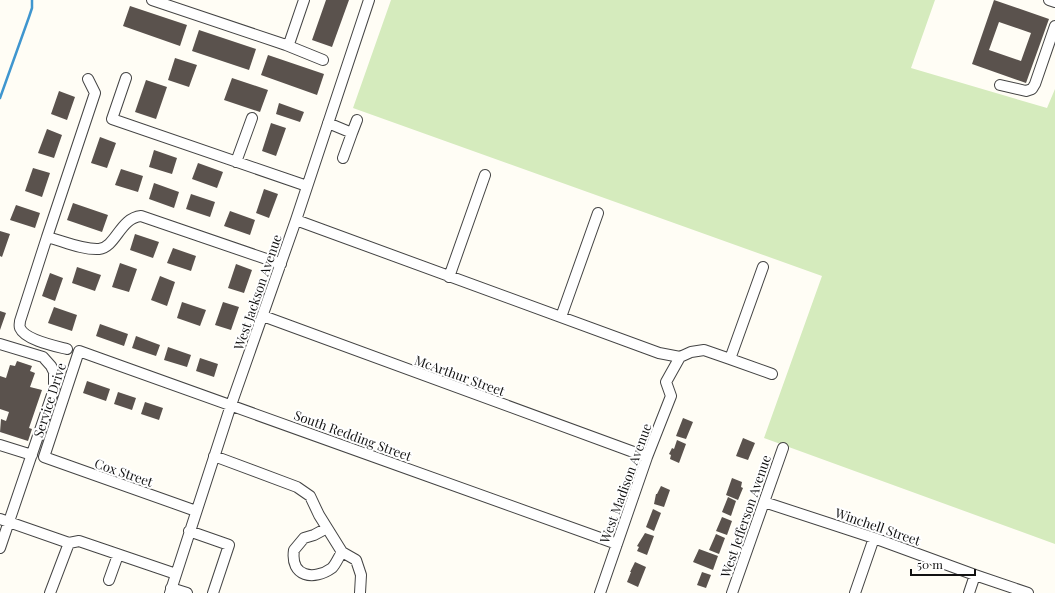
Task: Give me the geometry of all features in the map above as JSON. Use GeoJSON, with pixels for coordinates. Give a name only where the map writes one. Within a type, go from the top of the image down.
{"type":"FeatureCollection","features":[{"type":"Feature","properties":{"kind":"street"},"geometry":{"type":"LineString","coordinates":[[152,0],[167,2],[323,60]]}},
{"type":"Feature","properties":{"kind":"street"},"geometry":{"type":"LineString","coordinates":[[286,45],[290,40],[304,0]]}},
{"type":"Feature","properties":{"kind":"street","name":"West Jackson Avenue"},"geometry":{"type":"LineString","coordinates":[[170,591],[231,405],[296,220],[369,0]]}},
{"type":"Feature","properties":{"kind":"street"},"geometry":{"type":"LineString","coordinates":[[1049,0],[1055,2]]}},
{"type":"Feature","properties":{"kind":"street"},"geometry":{"type":"LineString","coordinates":[[1000,85],[1026,91],[1032,89],[1040,72],[1055,26]]}},
{"type":"Feature","properties":{"kind":"street"},"geometry":{"type":"LineString","coordinates":[[126,78],[112,119],[307,186]]}},
{"type":"Feature","properties":{"kind":"street"},"geometry":{"type":"LineString","coordinates":[[67,349],[25,334],[20,328],[20,321],[95,93],[88,79]]}},
{"type":"Feature","properties":{"kind":"street"},"geometry":{"type":"LineString","coordinates":[[236,162],[252,118]]}},
{"type":"Feature","properties":{"kind":"street"},"geometry":{"type":"LineString","coordinates":[[344,158],[357,120]]}},
{"type":"Feature","properties":{"kind":"street"},"geometry":{"type":"LineString","coordinates":[[328,124],[352,132]]}},
{"type":"Feature","properties":{"kind":"street"},"geometry":{"type":"LineString","coordinates":[[448,277],[484,175]]}},
{"type":"Feature","properties":{"kind":"street"},"geometry":{"type":"LineString","coordinates":[[561,317],[598,213]]}},
{"type":"Feature","properties":{"kind":"street"},"geometry":{"type":"LineString","coordinates":[[47,236],[90,249],[101,249],[107,245],[127,221],[135,216],[141,216],[280,264]]}},
{"type":"Feature","properties":{"kind":"street"},"geometry":{"type":"LineString","coordinates":[[296,220],[448,277],[659,353],[680,357],[691,352],[704,350],[772,374]]}},
{"type":"Feature","properties":{"kind":"street"},"geometry":{"type":"LineString","coordinates":[[730,359],[763,267]]}},
{"type":"Feature","properties":{"kind":"street","name":"McArthur Street"},"geometry":{"type":"LineString","coordinates":[[263,316],[647,457]]}},
{"type":"Feature","properties":{"kind":"street"},"geometry":{"type":"LineString","coordinates":[[0,344],[43,357],[54,372],[54,389],[32,455],[4,521],[0,548]]}},
{"type":"Feature","properties":{"kind":"street","name":"South Redding Street"},"geometry":{"type":"LineString","coordinates":[[79,351],[617,544]]}},
{"type":"Feature","properties":{"kind":"street","name":"Service Drive"},"geometry":{"type":"LineString","coordinates":[[44,458],[79,351]]}},
{"type":"Feature","properties":{"kind":"street","name":"West Madison Avenue"},"geometry":{"type":"LineString","coordinates":[[600,593],[647,457],[671,396],[666,382],[680,357]]}},
{"type":"Feature","properties":{"kind":"street"},"geometry":{"type":"LineString","coordinates":[[0,445],[32,455]]}},
{"type":"Feature","properties":{"kind":"street","name":"West Jefferson Avenue"},"geometry":{"type":"LineString","coordinates":[[732,593],[783,448]]}},
{"type":"Feature","properties":{"kind":"street"},"geometry":{"type":"LineString","coordinates":[[214,456],[298,487],[310,496],[319,515],[342,552],[356,560],[361,575],[360,593]]}},
{"type":"Feature","properties":{"kind":"street","name":"Cox Street"},"geometry":{"type":"LineString","coordinates":[[44,458],[196,511]]}},
{"type":"Feature","properties":{"kind":"street","name":"Winchell Street"},"geometry":{"type":"LineString","coordinates":[[764,502],[874,538],[1028,593]]}},
{"type":"Feature","properties":{"kind":"street"},"geometry":{"type":"LineString","coordinates":[[4,521],[69,543],[79,541],[176,574]]}},
{"type":"Feature","properties":{"kind":"street"},"geometry":{"type":"LineString","coordinates":[[327,528],[314,535],[304,538],[294,550],[295,566],[297,570],[308,575],[317,576],[333,567],[342,552]]}},
{"type":"Feature","properties":{"kind":"street"},"geometry":{"type":"LineString","coordinates":[[189,531],[229,545],[213,593]]}},
{"type":"Feature","properties":{"kind":"street"},"geometry":{"type":"LineString","coordinates":[[855,593],[874,538]]}},
{"type":"Feature","properties":{"kind":"street"},"geometry":{"type":"LineString","coordinates":[[50,593],[69,543]]}},
{"type":"Feature","properties":{"kind":"street"},"geometry":{"type":"LineString","coordinates":[[109,580],[118,555]]}},
{"type":"Feature","properties":{"kind":"street"},"geometry":{"type":"LineString","coordinates":[[969,593],[976,575]]}},
{"type":"Feature","properties":{"kind":"street"},"geometry":{"type":"LineString","coordinates":[[170,591],[187,593]]}},
{"type":"Feature","properties":{"kind":"green space"},"geometry":{"type":"Polygon","coordinates":[[[391,0],[935,0],[911,68],[1047,108],[1055,89],[1055,544],[764,438],[822,276],[353,108],[391,0]]]}},
{"type":"Feature","properties":{"kind":"building"},"geometry":{"type":"Polygon","coordinates":[[[326,0],[349,0],[332,47],[312,40],[326,0]]]}},
{"type":"Feature","properties":{"kind":"building"},"geometry":{"type":"Polygon","coordinates":[[[994,0],[1049,19],[1026,83],[972,64],[994,0]],[[999,22],[989,50],[1021,61],[1031,33],[999,22]]]}},
{"type":"Feature","properties":{"kind":"building"},"geometry":{"type":"Polygon","coordinates":[[[130,6],[187,25],[180,46],[123,26],[130,6]]]}},
{"type":"Feature","properties":{"kind":"building"},"geometry":{"type":"Polygon","coordinates":[[[199,30],[256,49],[249,70],[192,51],[199,30]]]}},
{"type":"Feature","properties":{"kind":"building"},"geometry":{"type":"Polygon","coordinates":[[[268,55],[324,74],[317,95],[261,75],[268,55]]]}},
{"type":"Feature","properties":{"kind":"building"},"geometry":{"type":"Polygon","coordinates":[[[175,58],[197,65],[189,87],[168,80],[175,58]]]}},
{"type":"Feature","properties":{"kind":"building"},"geometry":{"type":"Polygon","coordinates":[[[232,78],[268,90],[260,112],[224,100],[232,78]]]}},
{"type":"Feature","properties":{"kind":"building"},"geometry":{"type":"Polygon","coordinates":[[[146,80],[167,87],[156,119],[135,112],[146,80]]]}},
{"type":"Feature","properties":{"kind":"building"},"geometry":{"type":"Polygon","coordinates":[[[59,91],[75,97],[67,120],[51,114],[59,91]]]}},
{"type":"Feature","properties":{"kind":"building"},"geometry":{"type":"Polygon","coordinates":[[[279,103],[304,112],[300,122],[276,114],[279,103]]]}},
{"type":"Feature","properties":{"kind":"building"},"geometry":{"type":"Polygon","coordinates":[[[271,123],[286,128],[276,156],[262,151],[271,123]]]}},
{"type":"Feature","properties":{"kind":"building"},"geometry":{"type":"Polygon","coordinates":[[[47,129],[62,135],[54,158],[38,153],[47,129]]]}},
{"type":"Feature","properties":{"kind":"building"},"geometry":{"type":"Polygon","coordinates":[[[100,137],[116,143],[107,168],[91,163],[100,137]]]}},
{"type":"Feature","properties":{"kind":"building"},"geometry":{"type":"Polygon","coordinates":[[[154,150],[177,158],[172,174],[149,167],[154,150]]]}},
{"type":"Feature","properties":{"kind":"building"},"geometry":{"type":"Polygon","coordinates":[[[198,163],[223,172],[217,188],[192,179],[198,163]]]}},
{"type":"Feature","properties":{"kind":"building"},"geometry":{"type":"Polygon","coordinates":[[[33,168],[50,173],[42,197],[25,191],[33,168]]]}},
{"type":"Feature","properties":{"kind":"building"},"geometry":{"type":"Polygon","coordinates":[[[121,169],[143,176],[138,192],[115,185],[121,169]]]}},
{"type":"Feature","properties":{"kind":"building"},"geometry":{"type":"Polygon","coordinates":[[[154,183],[179,192],[174,208],[149,199],[154,183]]]}},
{"type":"Feature","properties":{"kind":"building"},"geometry":{"type":"Polygon","coordinates":[[[264,189],[278,194],[269,218],[256,213],[264,189]]]}},
{"type":"Feature","properties":{"kind":"building"},"geometry":{"type":"Polygon","coordinates":[[[191,194],[215,202],[210,217],[186,209],[191,194]]]}},
{"type":"Feature","properties":{"kind":"building"},"geometry":{"type":"Polygon","coordinates":[[[73,203],[108,215],[102,232],[67,220],[73,203]]]}},
{"type":"Feature","properties":{"kind":"building"},"geometry":{"type":"Polygon","coordinates":[[[16,205],[40,213],[35,228],[10,220],[16,205]]]}},
{"type":"Feature","properties":{"kind":"building"},"geometry":{"type":"Polygon","coordinates":[[[230,211],[255,220],[250,235],[224,226],[230,211]]]}},
{"type":"Feature","properties":{"kind":"building"},"geometry":{"type":"Polygon","coordinates":[[[0,231],[10,234],[2,257],[0,256],[0,231]]]}},
{"type":"Feature","properties":{"kind":"building"},"geometry":{"type":"Polygon","coordinates":[[[135,234],[159,242],[153,258],[130,250],[135,234]]]}},
{"type":"Feature","properties":{"kind":"building"},"geometry":{"type":"Polygon","coordinates":[[[173,248],[196,256],[191,271],[167,263],[173,248]]]}},
{"type":"Feature","properties":{"kind":"building"},"geometry":{"type":"Polygon","coordinates":[[[120,263],[137,269],[129,292],[112,287],[120,263]]]}},
{"type":"Feature","properties":{"kind":"building"},"geometry":{"type":"Polygon","coordinates":[[[236,264],[252,270],[244,293],[228,288],[236,264]]]}},
{"type":"Feature","properties":{"kind":"building"},"geometry":{"type":"Polygon","coordinates":[[[77,267],[101,275],[95,291],[72,283],[77,267]]]}},
{"type":"Feature","properties":{"kind":"building"},"geometry":{"type":"Polygon","coordinates":[[[50,273],[63,278],[55,301],[42,296],[50,273]]]}},
{"type":"Feature","properties":{"kind":"building"},"geometry":{"type":"Polygon","coordinates":[[[160,276],[175,282],[167,306],[151,300],[160,276]]]}},
{"type":"Feature","properties":{"kind":"building"},"geometry":{"type":"Polygon","coordinates":[[[182,302],[206,310],[200,326],[177,318],[182,302]]]}},
{"type":"Feature","properties":{"kind":"building"},"geometry":{"type":"Polygon","coordinates":[[[223,302],[239,307],[231,330],[215,325],[223,302]]]}},
{"type":"Feature","properties":{"kind":"building"},"geometry":{"type":"Polygon","coordinates":[[[54,307],[77,315],[72,331],[48,323],[54,307]]]}},
{"type":"Feature","properties":{"kind":"building"},"geometry":{"type":"Polygon","coordinates":[[[0,311],[6,313],[0,330],[0,311]]]}},
{"type":"Feature","properties":{"kind":"building"},"geometry":{"type":"Polygon","coordinates":[[[100,324],[128,334],[124,346],[96,336],[100,324]]]}},
{"type":"Feature","properties":{"kind":"building"},"geometry":{"type":"Polygon","coordinates":[[[136,336],[160,345],[156,356],[132,348],[136,336]]]}},
{"type":"Feature","properties":{"kind":"building"},"geometry":{"type":"Polygon","coordinates":[[[168,347],[191,355],[187,367],[164,360],[168,347]]]}},
{"type":"Feature","properties":{"kind":"building"},"geometry":{"type":"Polygon","coordinates":[[[200,358],[218,364],[214,377],[196,371],[200,358]]]}},
{"type":"Feature","properties":{"kind":"building"},"geometry":{"type":"Polygon","coordinates":[[[17,361],[32,366],[30,371],[35,373],[30,387],[42,390],[29,428],[32,429],[28,441],[0,432],[1,419],[6,421],[9,412],[0,409],[0,376],[6,378],[10,365],[15,366],[17,361]]]}},
{"type":"Feature","properties":{"kind":"building"},"geometry":{"type":"Polygon","coordinates":[[[87,381],[110,389],[106,401],[83,393],[87,381]]]}},
{"type":"Feature","properties":{"kind":"building"},"geometry":{"type":"Polygon","coordinates":[[[118,392],[136,398],[132,410],[114,404],[118,392]]]}},
{"type":"Feature","properties":{"kind":"building"},"geometry":{"type":"Polygon","coordinates":[[[145,402],[163,408],[159,420],[141,414],[145,402]]]}},
{"type":"Feature","properties":{"kind":"building"},"geometry":{"type":"Polygon","coordinates":[[[683,418],[693,422],[686,439],[676,436],[683,418]]]}},
{"type":"Feature","properties":{"kind":"building"},"geometry":{"type":"Polygon","coordinates":[[[743,438],[755,443],[748,460],[736,456],[743,438]]]}},
{"type":"Feature","properties":{"kind":"building"},"geometry":{"type":"Polygon","coordinates":[[[677,440],[686,444],[679,463],[670,459],[671,455],[669,454],[672,448],[674,449],[677,440]]]}},
{"type":"Feature","properties":{"kind":"building"},"geometry":{"type":"Polygon","coordinates":[[[732,478],[742,482],[741,487],[743,488],[738,500],[726,495],[732,478]]]}},
{"type":"Feature","properties":{"kind":"building"},"geometry":{"type":"Polygon","coordinates":[[[661,486],[670,490],[664,507],[654,504],[656,494],[661,486]]]}},
{"type":"Feature","properties":{"kind":"building"},"geometry":{"type":"Polygon","coordinates":[[[728,497],[736,501],[731,516],[722,512],[728,497]]]}},
{"type":"Feature","properties":{"kind":"building"},"geometry":{"type":"Polygon","coordinates":[[[653,509],[661,513],[654,531],[646,527],[653,509]]]}},
{"type":"Feature","properties":{"kind":"building"},"geometry":{"type":"Polygon","coordinates":[[[722,517],[732,521],[727,535],[716,531],[722,517]]]}},
{"type":"Feature","properties":{"kind":"building"},"geometry":{"type":"Polygon","coordinates":[[[645,533],[654,536],[647,555],[637,551],[639,547],[637,546],[645,533]]]}},
{"type":"Feature","properties":{"kind":"building"},"geometry":{"type":"Polygon","coordinates":[[[716,534],[725,538],[719,554],[709,550],[716,534]]]}},
{"type":"Feature","properties":{"kind":"building"},"geometry":{"type":"Polygon","coordinates":[[[699,549],[718,556],[713,570],[693,562],[699,549]]]}},
{"type":"Feature","properties":{"kind":"building"},"geometry":{"type":"Polygon","coordinates":[[[635,562],[646,567],[638,587],[627,582],[635,562]]]}},
{"type":"Feature","properties":{"kind":"building"},"geometry":{"type":"Polygon","coordinates":[[[702,572],[711,575],[706,588],[697,585],[702,572]]]}},
{"type":"Feature","properties":{"kind":"waterway"},"geometry":{"type":"LineString","coordinates":[[0,98],[32,8],[32,0]]}}]}
